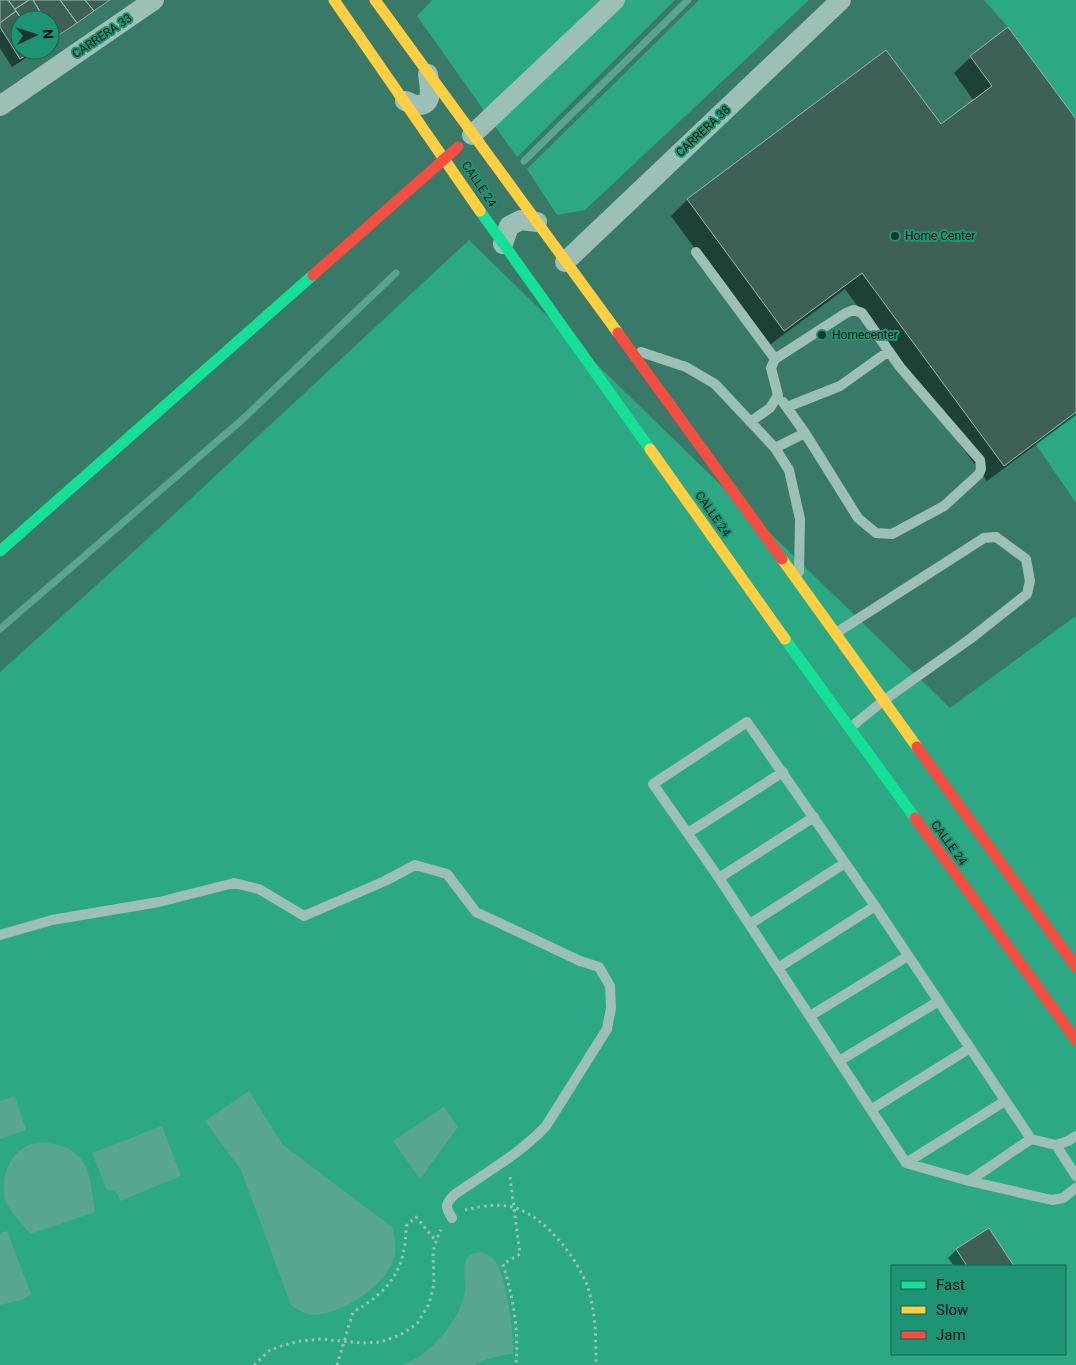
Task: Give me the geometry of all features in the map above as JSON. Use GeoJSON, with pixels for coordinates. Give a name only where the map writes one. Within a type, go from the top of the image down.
{"type":"FeatureCollection","features":[{"type":"Feature","properties":{"kind":"street","name":"CARRERA 33"},"geometry":{"type":"LineString","coordinates":[[0,106],[154,0]]}},
{"type":"Feature","properties":{"kind":"street","name":"CALLE 24"},"geometry":{"type":"LineString","coordinates":[[334,0],[504,244],[849,728],[1076,1040]]}},
{"type":"Feature","properties":{"kind":"street","name":"CALLE 24"},"geometry":{"type":"LineString","coordinates":[[375,0],[630,349],[1076,967]]}},
{"type":"Feature","properties":{"kind":"street"},"geometry":{"type":"LineString","coordinates":[[0,551],[472,135],[615,0]]}},
{"type":"Feature","properties":{"kind":"street","name":"CARRERA 38"},"geometry":{"type":"LineString","coordinates":[[565,262],[842,0]]}},
{"type":"Feature","properties":{"kind":"street"},"geometry":{"type":"LineString","coordinates":[[405,101],[419,105],[425,103],[431,91],[428,74]]}},
{"type":"Feature","properties":{"kind":"street"},"geometry":{"type":"LineString","coordinates":[[504,244],[509,226],[521,220],[537,222]]}},
{"type":"Feature","properties":{"kind":"lane"},"geometry":{"type":"LineString","coordinates":[[696,252],[776,360]]}},
{"type":"Feature","properties":{"kind":"lane"},"geometry":{"type":"LineString","coordinates":[[854,310],[862,313],[889,352],[980,460],[981,469],[979,474],[944,506],[892,534],[876,533],[858,518],[805,433],[778,395],[771,368],[776,360],[846,313],[854,310]]}},
{"type":"Feature","properties":{"kind":"lane"},"geometry":{"type":"LineString","coordinates":[[630,349],[686,367],[715,384],[775,448],[789,470],[800,519],[798,583]]}},
{"type":"Feature","properties":{"kind":"lane"},"geometry":{"type":"LineString","coordinates":[[787,407],[840,386],[889,352]]}},
{"type":"Feature","properties":{"kind":"lane"},"geometry":{"type":"LineString","coordinates":[[750,422],[770,408],[778,395]]}},
{"type":"Feature","properties":{"kind":"lane"},"geometry":{"type":"LineString","coordinates":[[775,448],[805,433]]}},
{"type":"Feature","properties":{"kind":"lane"},"geometry":{"type":"LineString","coordinates":[[835,633],[984,538],[996,537],[1026,559],[1030,581],[1027,594],[970,639],[849,728]]}},
{"type":"Feature","properties":{"kind":"lane"},"geometry":{"type":"LineString","coordinates":[[1076,1136],[1056,1145],[1030,1139],[875,906],[747,722],[653,784],[750,924],[906,1163],[969,1181],[1052,1200],[1062,1198],[1076,1188]]}},
{"type":"Feature","properties":{"kind":"lane"},"geometry":{"type":"LineString","coordinates":[[688,833],[783,772]]}},
{"type":"Feature","properties":{"kind":"lane"},"geometry":{"type":"LineString","coordinates":[[719,878],[814,817]]}},
{"type":"Feature","properties":{"kind":"lane"},"geometry":{"type":"LineString","coordinates":[[750,924],[845,863]]}},
{"type":"Feature","properties":{"kind":"lane"},"geometry":{"type":"LineString","coordinates":[[0,935],[52,920],[159,902],[234,883],[259,889],[304,916],[385,881],[415,865],[446,874],[476,912],[580,961],[599,967],[610,986],[611,1008],[607,1029],[546,1126],[523,1147],[454,1195],[446,1205],[452,1218]]}},
{"type":"Feature","properties":{"kind":"lane"},"geometry":{"type":"LineString","coordinates":[[778,968],[875,906]]}},
{"type":"Feature","properties":{"kind":"lane"},"geometry":{"type":"LineString","coordinates":[[810,1016],[908,956]]}},
{"type":"Feature","properties":{"kind":"lane"},"geometry":{"type":"LineString","coordinates":[[839,1061],[939,1001]]}},
{"type":"Feature","properties":{"kind":"lane"},"geometry":{"type":"LineString","coordinates":[[872,1110],[970,1048]]}},
{"type":"Feature","properties":{"kind":"lane"},"geometry":{"type":"LineString","coordinates":[[906,1163],[1005,1101]]}},
{"type":"Feature","properties":{"kind":"lane"},"geometry":{"type":"LineString","coordinates":[[969,1181],[1030,1139]]}},
{"type":"Feature","properties":{"kind":"lane"},"geometry":{"type":"LineString","coordinates":[[1056,1145],[1076,1176]]}},
{"type":"Feature","properties":{"kind":"path"},"geometry":{"type":"LineString","coordinates":[[512,1195],[520,1254],[503,1264],[516,1321],[516,1365]]}},
{"type":"Feature","properties":{"kind":"path"},"geometry":{"type":"LineString","coordinates":[[254,1365],[270,1350],[302,1341],[321,1339],[363,1343],[381,1342],[400,1335],[417,1324],[429,1304],[434,1284],[433,1252],[442,1227],[464,1210],[478,1207],[508,1206],[526,1212],[541,1222],[568,1253],[579,1269],[588,1288],[593,1309],[596,1336],[596,1365]]}},
{"type":"Feature","properties":{"kind":"path"},"geometry":{"type":"LineString","coordinates":[[337,1365],[353,1312],[376,1298],[395,1275],[402,1262],[406,1226],[416,1217],[436,1241]]}},
{"type":"Feature","properties":{"kind":"shaded area"},"geometry":{"type":"Polygon","coordinates":[[[432,0],[675,0],[517,157],[417,16],[432,0]]]}},
{"type":"Feature","properties":{"kind":"shaded area"},"geometry":{"type":"Polygon","coordinates":[[[699,0],[809,0],[585,210],[557,215],[527,169],[699,0]]]}},
{"type":"Feature","properties":{"kind":"shaded area"},"geometry":{"type":"Polygon","coordinates":[[[984,0],[1076,0],[1076,119],[1008,27],[984,0]]]}},
{"type":"Feature","properties":{"kind":"shaded area"},"geometry":{"type":"Polygon","coordinates":[[[469,240],[950,708],[1076,616],[1076,1365],[0,1365],[0,672],[142,544],[469,240]]]}},
{"type":"Feature","properties":{"kind":"shaded area"},"geometry":{"type":"Polygon","coordinates":[[[1076,412],[1076,503],[1035,443],[1076,412]]]}},
{"type":"Feature","properties":{"kind":"shaded area"},"geometry":{"type":"Polygon","coordinates":[[[249,1091],[283,1145],[392,1227],[395,1250],[389,1269],[371,1289],[346,1306],[320,1314],[308,1314],[291,1305],[241,1170],[205,1121],[249,1091]]]}},
{"type":"Feature","properties":{"kind":"shaded area"},"geometry":{"type":"Polygon","coordinates":[[[15,1096],[26,1130],[0,1139],[0,1101],[15,1096]]]}},
{"type":"Feature","properties":{"kind":"shaded area"},"geometry":{"type":"Polygon","coordinates":[[[444,1107],[458,1127],[420,1179],[393,1141],[444,1107]]]}},
{"type":"Feature","properties":{"kind":"shaded area"},"geometry":{"type":"Polygon","coordinates":[[[162,1126],[181,1176],[120,1201],[115,1191],[107,1190],[92,1153],[162,1126]]]}},
{"type":"Feature","properties":{"kind":"shaded area"},"geometry":{"type":"Polygon","coordinates":[[[46,1143],[72,1150],[80,1157],[89,1175],[95,1212],[31,1234],[16,1218],[5,1200],[5,1177],[10,1162],[20,1150],[31,1144],[46,1143]]]}},
{"type":"Feature","properties":{"kind":"shaded area"},"geometry":{"type":"Polygon","coordinates":[[[7,1231],[31,1294],[22,1300],[0,1305],[0,1233],[7,1231]]]}},
{"type":"Feature","properties":{"kind":"shaded area"},"geometry":{"type":"Polygon","coordinates":[[[482,1252],[496,1262],[504,1283],[511,1318],[513,1354],[493,1357],[475,1365],[400,1365],[411,1361],[432,1347],[450,1326],[462,1303],[465,1292],[464,1267],[466,1260],[475,1253],[482,1252]]]}},
{"type":"Feature","properties":{"kind":"building"},"geometry":{"type":"Polygon","coordinates":[[[0,0],[8,0],[15,10],[10,10],[10,16],[0,23],[0,0]]]}},
{"type":"Feature","properties":{"kind":"building"},"geometry":{"type":"Polygon","coordinates":[[[8,0],[29,0],[15,9],[8,0]]]}},
{"type":"Feature","properties":{"kind":"building"},"geometry":{"type":"Polygon","coordinates":[[[29,0],[33,0],[39,10],[16,10],[29,0]]]}},
{"type":"Feature","properties":{"kind":"building"},"geometry":{"type":"Polygon","coordinates":[[[33,0],[60,0],[77,23],[60,34],[60,10],[39,10],[33,0]]]}},
{"type":"Feature","properties":{"kind":"building"},"geometry":{"type":"Polygon","coordinates":[[[60,0],[85,0],[94,11],[77,23],[60,0]]]}},
{"type":"Feature","properties":{"kind":"building"},"geometry":{"type":"Polygon","coordinates":[[[85,0],[110,0],[94,11],[85,0]]]}},
{"type":"Feature","properties":{"kind":"building"},"geometry":{"type":"Polygon","coordinates":[[[10,16],[10,43],[0,27],[0,23],[10,16]]]}},
{"type":"Feature","properties":{"kind":"building","name":"Home Center"},"geometry":{"type":"Polygon","coordinates":[[[1008,27],[1076,119],[1076,412],[1004,466],[862,273],[784,331],[687,199],[886,50],[941,124],[992,86],[970,56],[1008,27]]]}},
{"type":"Feature","properties":{"kind":"building"},"geometry":{"type":"Polygon","coordinates":[[[989,1228],[1013,1265],[966,1265],[956,1249],[989,1228]]]}},
{"type":"Feature","properties":{"kind":"waterway"},"geometry":{"type":"LineString","coordinates":[[524,161],[688,0]]}},
{"type":"Feature","properties":{"kind":"waterway"},"geometry":{"type":"LineString","coordinates":[[0,629],[244,418],[396,273]]}},
{"type":"Feature","properties":{"kind":"traffic: fast"},"geometry":{"type":"LineString","coordinates":[[480,211],[650,449]]}},
{"type":"Feature","properties":{"kind":"traffic: fast"},"geometry":{"type":"LineString","coordinates":[[0,551],[313,275]]}},
{"type":"Feature","properties":{"kind":"traffic: fast"},"geometry":{"type":"LineString","coordinates":[[785,639],[915,818]]}},
{"type":"Feature","properties":{"kind":"traffic: slow"},"geometry":{"type":"LineString","coordinates":[[334,0],[480,211]]}},
{"type":"Feature","properties":{"kind":"traffic: slow"},"geometry":{"type":"LineString","coordinates":[[375,0],[618,333]]}},
{"type":"Feature","properties":{"kind":"traffic: slow"},"geometry":{"type":"LineString","coordinates":[[650,449],[785,639]]}},
{"type":"Feature","properties":{"kind":"traffic: slow"},"geometry":{"type":"LineString","coordinates":[[782,559],[917,747]]}},
{"type":"Feature","properties":{"kind":"traffic: jam"},"geometry":{"type":"LineString","coordinates":[[313,275],[458,147]]}},
{"type":"Feature","properties":{"kind":"traffic: jam"},"geometry":{"type":"LineString","coordinates":[[618,333],[782,559]]}},
{"type":"Feature","properties":{"kind":"traffic: jam"},"geometry":{"type":"LineString","coordinates":[[917,747],[1076,967]]}},
{"type":"Feature","properties":{"kind":"traffic: jam"},"geometry":{"type":"LineString","coordinates":[[915,818],[1076,1040]]}},
{"type":"Feature","properties":{"kind":"place","name":"Home Center"},"geometry":{"type":"Point","coordinates":[895,236]}},
{"type":"Feature","properties":{"kind":"place","name":"Homecenter"},"geometry":{"type":"Point","coordinates":[822,335]}}]}
